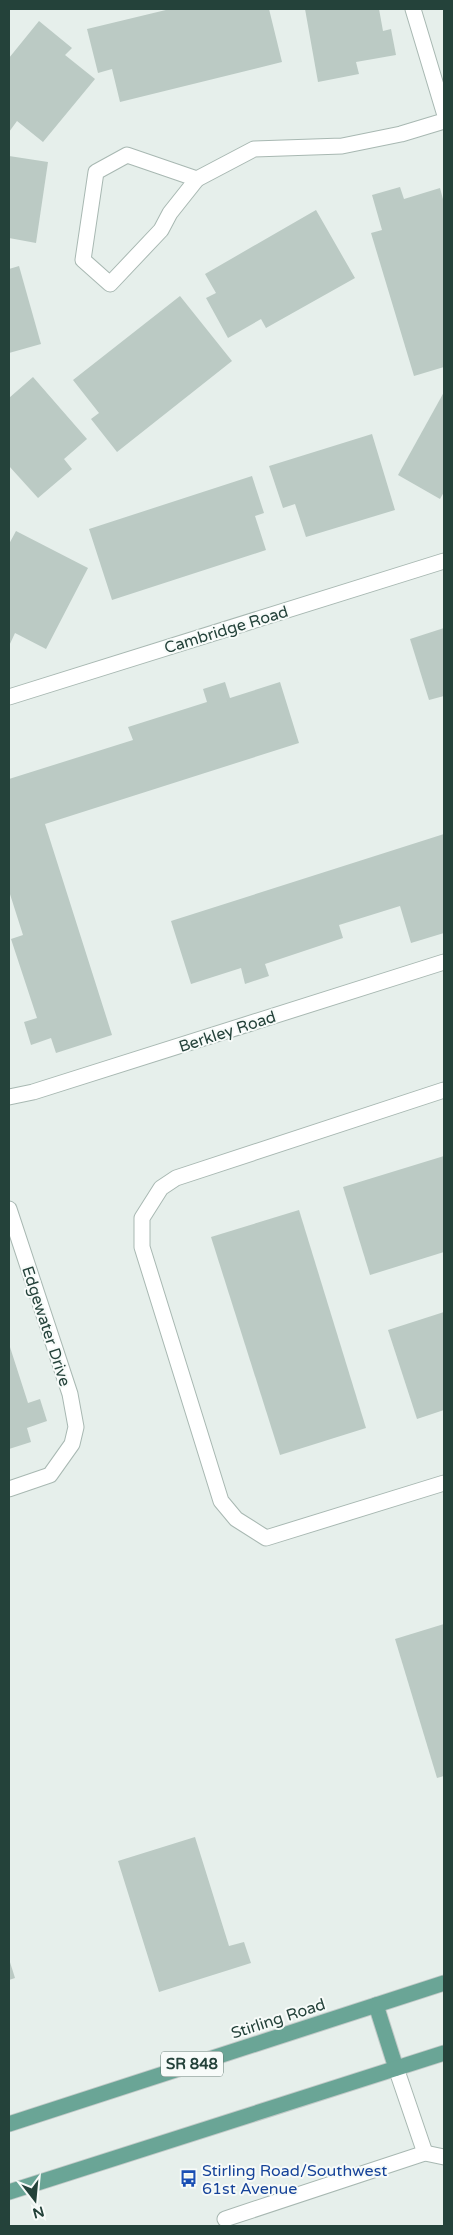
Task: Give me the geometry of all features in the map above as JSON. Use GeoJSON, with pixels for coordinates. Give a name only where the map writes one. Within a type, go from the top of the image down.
{"type":"FeatureCollection","features":[{"type":"Feature","properties":{"kind":"main road","name":"Stirling Road"},"geometry":{"type":"LineString","coordinates":[[9,2124],[444,1983]]}},
{"type":"Feature","properties":{"kind":"main road"},"geometry":{"type":"LineString","coordinates":[[376,2005],[396,2068]]}},
{"type":"Feature","properties":{"kind":"main road"},"geometry":{"type":"LineString","coordinates":[[9,2192],[444,2053]]}},
{"type":"Feature","properties":{"kind":"street"},"geometry":{"type":"LineString","coordinates":[[413,9],[444,112]]}},
{"type":"Feature","properties":{"kind":"street"},"geometry":{"type":"LineString","coordinates":[[197,179],[127,155],[96,172],[83,260],[110,284],[161,230],[170,213],[197,179],[254,149],[342,146],[401,134],[444,121]]}},
{"type":"Feature","properties":{"kind":"street","name":"Cambridge Road"},"geometry":{"type":"LineString","coordinates":[[9,697],[444,561]]}},
{"type":"Feature","properties":{"kind":"street","name":"Berkley Road"},"geometry":{"type":"LineString","coordinates":[[9,1097],[34,1092],[444,962]]}},
{"type":"Feature","properties":{"kind":"street"},"geometry":{"type":"LineString","coordinates":[[444,1090],[176,1178],[161,1188],[142,1218],[142,1247],[221,1501],[236,1519],[266,1538],[444,1483]]}},
{"type":"Feature","properties":{"kind":"street","name":"Edgewater Drive"},"geometry":{"type":"LineString","coordinates":[[9,1209],[70,1394],[76,1427],[72,1444],[50,1475],[9,1488]]}},
{"type":"Feature","properties":{"kind":"street"},"geometry":{"type":"LineString","coordinates":[[396,2068],[425,2153]]}},
{"type":"Feature","properties":{"kind":"street"},"geometry":{"type":"LineString","coordinates":[[226,2219],[425,2153],[444,2157]]}},
{"type":"Feature","properties":{"kind":"building"},"geometry":{"type":"Polygon","coordinates":[[[170,9],[269,9],[282,62],[120,102],[112,69],[98,73],[87,29],[170,9]]]}},
{"type":"Feature","properties":{"kind":"building"},"geometry":{"type":"Polygon","coordinates":[[[305,9],[379,9],[383,31],[391,29],[396,55],[356,62],[359,74],[318,82],[305,9]]]}},
{"type":"Feature","properties":{"kind":"building"},"geometry":{"type":"Polygon","coordinates":[[[39,21],[72,48],[65,55],[95,79],[43,142],[17,121],[9,132],[9,58],[39,21]]]}},
{"type":"Feature","properties":{"kind":"building"},"geometry":{"type":"Polygon","coordinates":[[[9,156],[48,162],[36,243],[9,238],[9,156]]]}},
{"type":"Feature","properties":{"kind":"building"},"geometry":{"type":"Polygon","coordinates":[[[400,187],[404,199],[440,188],[444,203],[444,367],[414,376],[371,233],[382,230],[372,195],[400,187]]]}},
{"type":"Feature","properties":{"kind":"building"},"geometry":{"type":"Polygon","coordinates":[[[316,210],[355,278],[266,328],[261,319],[228,338],[206,298],[216,293],[205,274],[316,210]]]}},
{"type":"Feature","properties":{"kind":"building"},"geometry":{"type":"Polygon","coordinates":[[[19,266],[41,344],[9,353],[9,269],[19,266]]]}},
{"type":"Feature","properties":{"kind":"building"},"geometry":{"type":"Polygon","coordinates":[[[180,296],[232,361],[117,452],[91,419],[99,413],[73,380],[180,296]]]}},
{"type":"Feature","properties":{"kind":"building"},"geometry":{"type":"Polygon","coordinates":[[[33,377],[87,439],[64,459],[72,469],[38,498],[9,466],[9,398],[33,377]]]}},
{"type":"Feature","properties":{"kind":"building"},"geometry":{"type":"Polygon","coordinates":[[[444,392],[444,492],[440,499],[398,475],[444,392]]]}},
{"type":"Feature","properties":{"kind":"building"},"geometry":{"type":"Polygon","coordinates":[[[372,434],[395,510],[306,537],[295,504],[283,508],[269,466],[372,434]]]}},
{"type":"Feature","properties":{"kind":"building"},"geometry":{"type":"Polygon","coordinates":[[[252,476],[264,513],[255,516],[266,550],[112,600],[89,529],[252,476]]]}},
{"type":"Feature","properties":{"kind":"building"},"geometry":{"type":"Polygon","coordinates":[[[16,531],[88,568],[46,649],[15,633],[9,646],[9,544],[16,531]]]}},
{"type":"Feature","properties":{"kind":"building"},"geometry":{"type":"Polygon","coordinates":[[[444,628],[444,696],[429,700],[410,639],[444,628]]]}},
{"type":"Feature","properties":{"kind":"building"},"geometry":{"type":"Polygon","coordinates":[[[225,682],[230,698],[280,682],[299,743],[45,824],[112,1035],[56,1053],[51,1038],[31,1045],[24,1022],[37,1018],[11,939],[23,935],[9,891],[9,779],[133,740],[128,727],[207,702],[203,689],[225,682]]]}},
{"type":"Feature","properties":{"kind":"building"},"geometry":{"type":"Polygon","coordinates":[[[444,834],[444,933],[411,943],[400,906],[339,925],[343,938],[265,964],[269,976],[245,984],[241,968],[191,984],[171,921],[444,834]]]}},
{"type":"Feature","properties":{"kind":"building"},"geometry":{"type":"Polygon","coordinates":[[[444,1156],[444,1252],[370,1275],[343,1187],[444,1156]]]}},
{"type":"Feature","properties":{"kind":"building"},"geometry":{"type":"Polygon","coordinates":[[[299,1210],[366,1428],[280,1455],[211,1237],[299,1210]]]}},
{"type":"Feature","properties":{"kind":"building"},"geometry":{"type":"Polygon","coordinates":[[[444,1312],[444,1410],[417,1419],[388,1330],[444,1312]]]}},
{"type":"Feature","properties":{"kind":"building"},"geometry":{"type":"Polygon","coordinates":[[[9,1344],[28,1403],[40,1399],[47,1421],[27,1428],[31,1442],[9,1449],[9,1344]]]}},
{"type":"Feature","properties":{"kind":"building"},"geometry":{"type":"Polygon","coordinates":[[[444,1624],[444,1776],[437,1778],[395,1639],[444,1624]]]}},
{"type":"Feature","properties":{"kind":"building"},"geometry":{"type":"Polygon","coordinates":[[[195,1837],[229,1946],[244,1942],[251,1963],[159,1992],[118,1861],[195,1837]]]}},
{"type":"Feature","properties":{"kind":"building"},"geometry":{"type":"Polygon","coordinates":[[[9,1959],[15,1978],[9,1980],[9,1959]]]}},
{"type":"Feature","properties":{"kind":"place","name":"Stirling Road/Southwest 61st Avenue"},"geometry":{"type":"Point","coordinates":[188,2179]}}]}
